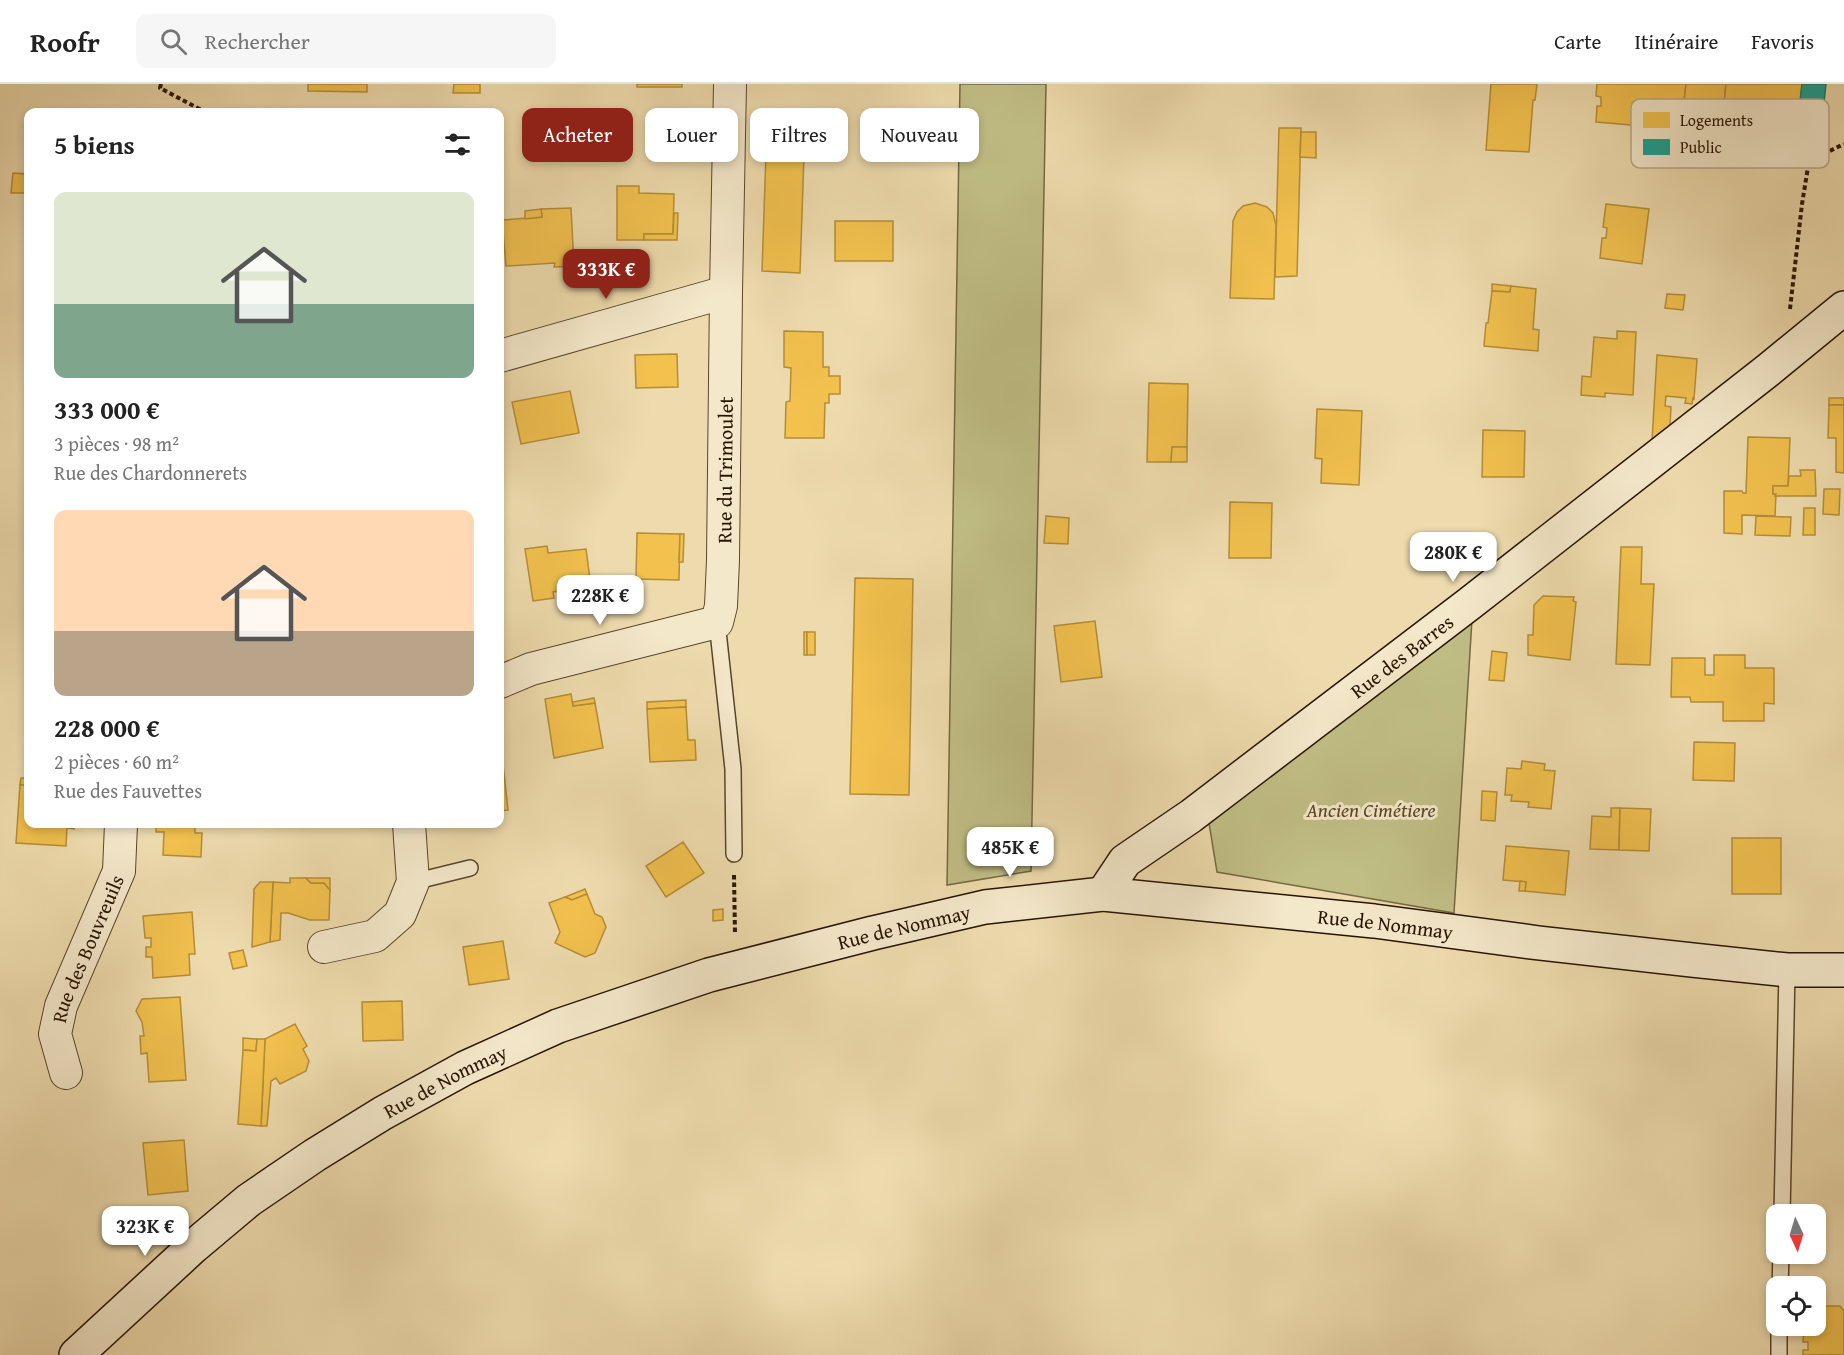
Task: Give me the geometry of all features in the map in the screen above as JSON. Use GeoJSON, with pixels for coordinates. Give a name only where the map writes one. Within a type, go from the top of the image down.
{"type":"FeatureCollection","features":[{"type":"Feature","properties":{"kind":"street","name":"Rue du Trimoulet"},"geometry":{"type":"LineString","coordinates":[[717,622],[721,606],[723,560],[730,84]]}},
{"type":"Feature","properties":{"kind":"street"},"geometry":{"type":"LineString","coordinates":[[504,355],[726,292]]}},
{"type":"Feature","properties":{"kind":"street","name":"Rue des Barres"},"geometry":{"type":"LineString","coordinates":[[1104,894],[1125,861],[1191,816],[1312,724],[1784,358],[1844,308]]}},
{"type":"Feature","properties":{"kind":"street"},"geometry":{"type":"LineString","coordinates":[[504,680],[531,669],[717,622]]}},
{"type":"Feature","properties":{"kind":"street","name":"Rue des Bouvreuils"},"geometry":{"type":"LineString","coordinates":[[66,1072],[56,1034],[61,1006],[119,871],[121,828]]}},
{"type":"Feature","properties":{"kind":"street"},"geometry":{"type":"LineString","coordinates":[[324,947],[375,936],[400,914],[413,882],[409,828]]}},
{"type":"Feature","properties":{"kind":"street","name":"Rue de Nommay"},"geometry":{"type":"LineString","coordinates":[[76,1355],[193,1247],[249,1200],[315,1155],[383,1113],[465,1068],[558,1026],[709,975],[985,907],[1104,894],[1374,921],[1539,943],[1787,969],[1844,970]]}},
{"type":"Feature","properties":{"kind":"lane","name":"Rue du Trimoulet"},"geometry":{"type":"LineString","coordinates":[[717,622],[733,769],[734,855]]}},
{"type":"Feature","properties":{"kind":"lane"},"geometry":{"type":"LineString","coordinates":[[413,882],[470,868]]}},
{"type":"Feature","properties":{"kind":"lane"},"geometry":{"type":"LineString","coordinates":[[1782,1204],[1787,969]]}},
{"type":"Feature","properties":{"kind":"lane"},"geometry":{"type":"LineString","coordinates":[[1779,1336],[1779,1355]]}},
{"type":"Feature","properties":{"kind":"path"},"geometry":{"type":"LineString","coordinates":[[161,84],[160,87],[198,108]]}},
{"type":"Feature","properties":{"kind":"path"},"geometry":{"type":"LineString","coordinates":[[1829,151],[1844,144]]}},
{"type":"Feature","properties":{"kind":"path"},"geometry":{"type":"LineString","coordinates":[[1784,358],[1808,168]]}},
{"type":"Feature","properties":{"kind":"path"},"geometry":{"type":"LineString","coordinates":[[734,855],[737,968]]}},
{"type":"Feature","properties":{"kind":"green space"},"geometry":{"type":"Polygon","coordinates":[[[960,84],[1046,84],[1031,871],[947,885],[959,162],[979,162],[979,108],[960,108],[960,84]]]}},
{"type":"Feature","properties":{"kind":"green space","name":"Ancien Cimétiere"},"geometry":{"type":"Polygon","coordinates":[[[1472,619],[1454,913],[1217,872],[1209,823],[1472,619]]]}},
{"type":"Feature","properties":{"kind":"building: Logements"},"geometry":{"type":"Polygon","coordinates":[[[308,84],[367,84],[367,92],[308,91],[308,84]]]}},
{"type":"Feature","properties":{"kind":"building: Logements"},"geometry":{"type":"Polygon","coordinates":[[[454,84],[480,84],[480,93],[453,93],[454,84]]]}},
{"type":"Feature","properties":{"kind":"building: Logements"},"geometry":{"type":"Polygon","coordinates":[[[637,84],[682,84],[682,87],[637,87],[637,84]]]}},
{"type":"Feature","properties":{"kind":"building: Logements"},"geometry":{"type":"Polygon","coordinates":[[[1491,84],[1537,84],[1535,100],[1533,100],[1529,152],[1486,150],[1491,84]]]}},
{"type":"Feature","properties":{"kind":"building: Logements"},"geometry":{"type":"Polygon","coordinates":[[[1597,84],[1686,84],[1684,99],[1631,99],[1631,125],[1596,122],[1597,106],[1601,106],[1601,97],[1596,96],[1597,84]]]}},
{"type":"Feature","properties":{"kind":"building: Logements"},"geometry":{"type":"Polygon","coordinates":[[[1686,84],[1726,84],[1724,99],[1684,99],[1686,84]]]}},
{"type":"Feature","properties":{"kind":"building: Logements"},"geometry":{"type":"Polygon","coordinates":[[[1726,84],[1802,84],[1800,99],[1725,99],[1726,84]]]}},
{"type":"Feature","properties":{"kind":"building: Logements"},"geometry":{"type":"Polygon","coordinates":[[[1279,128],[1301,128],[1297,276],[1275,277],[1279,128]]]}},
{"type":"Feature","properties":{"kind":"building: Logements"},"geometry":{"type":"Polygon","coordinates":[[[1301,132],[1316,132],[1316,158],[1300,157],[1301,132]]]}},
{"type":"Feature","properties":{"kind":"building: Logements"},"geometry":{"type":"Polygon","coordinates":[[[766,162],[804,162],[800,273],[762,271],[766,162]]]}},
{"type":"Feature","properties":{"kind":"building: Logements"},"geometry":{"type":"Polygon","coordinates":[[[13,173],[24,174],[24,193],[11,193],[13,173]]]}},
{"type":"Feature","properties":{"kind":"building: Logements"},"geometry":{"type":"Polygon","coordinates":[[[617,186],[639,186],[639,193],[674,194],[673,234],[644,234],[644,240],[617,240],[617,186]]]}},
{"type":"Feature","properties":{"kind":"building: Logements"},"geometry":{"type":"Polygon","coordinates":[[[1255,203],[1267,207],[1273,213],[1276,225],[1274,299],[1230,298],[1233,221],[1243,206],[1255,203]]]}},
{"type":"Feature","properties":{"kind":"building: Logements"},"geometry":{"type":"Polygon","coordinates":[[[1606,204],[1649,209],[1642,264],[1600,258],[1602,238],[1606,238],[1607,228],[1603,227],[1606,204]]]}},
{"type":"Feature","properties":{"kind":"building: Logements"},"geometry":{"type":"Polygon","coordinates":[[[571,208],[574,266],[554,267],[555,263],[506,266],[504,220],[542,217],[541,209],[571,208]]]}},
{"type":"Feature","properties":{"kind":"building: Logements"},"geometry":{"type":"Polygon","coordinates":[[[541,209],[542,217],[525,219],[525,211],[541,209]]]}},
{"type":"Feature","properties":{"kind":"building: Logements"},"geometry":{"type":"Polygon","coordinates":[[[674,213],[678,213],[677,240],[644,240],[644,234],[673,234],[674,213]]]}},
{"type":"Feature","properties":{"kind":"building: Logements"},"geometry":{"type":"Polygon","coordinates":[[[835,221],[893,221],[893,261],[835,261],[835,221]]]}},
{"type":"Feature","properties":{"kind":"building: Logements"},"geometry":{"type":"Polygon","coordinates":[[[1492,284],[1511,286],[1510,292],[1492,291],[1492,284]]]}},
{"type":"Feature","properties":{"kind":"building: Logements"},"geometry":{"type":"Polygon","coordinates":[[[1511,286],[1536,289],[1533,329],[1539,330],[1538,351],[1484,346],[1492,291],[1510,292],[1511,286]]]}},
{"type":"Feature","properties":{"kind":"building: Logements"},"geometry":{"type":"Polygon","coordinates":[[[1667,294],[1685,295],[1683,310],[1665,308],[1667,294]]]}},
{"type":"Feature","properties":{"kind":"building: Logements"},"geometry":{"type":"Polygon","coordinates":[[[784,331],[823,332],[823,367],[829,367],[829,376],[840,376],[840,394],[829,394],[829,403],[825,403],[824,438],[785,438],[786,402],[790,401],[791,368],[784,367],[784,331]]]}},
{"type":"Feature","properties":{"kind":"building: Logements"},"geometry":{"type":"Polygon","coordinates":[[[1617,331],[1636,332],[1633,395],[1605,393],[1605,397],[1581,395],[1582,376],[1591,377],[1594,337],[1617,339],[1617,331]]]}},
{"type":"Feature","properties":{"kind":"building: Logements"},"geometry":{"type":"Polygon","coordinates":[[[677,354],[678,387],[636,388],[635,355],[677,354]]]}},
{"type":"Feature","properties":{"kind":"building: Logements"},"geometry":{"type":"Polygon","coordinates":[[[1657,355],[1697,359],[1692,404],[1685,403],[1686,398],[1666,396],[1665,406],[1671,407],[1670,426],[1652,441],[1657,355]]]}},
{"type":"Feature","properties":{"kind":"building: Logements"},"geometry":{"type":"Polygon","coordinates":[[[1149,383],[1188,384],[1187,447],[1172,447],[1171,462],[1147,462],[1149,383]]]}},
{"type":"Feature","properties":{"kind":"building: Logements"},"geometry":{"type":"Polygon","coordinates":[[[570,391],[579,433],[521,444],[512,402],[570,391]]]}},
{"type":"Feature","properties":{"kind":"building: Logements"},"geometry":{"type":"Polygon","coordinates":[[[1829,398],[1844,398],[1844,405],[1829,405],[1829,398]]]}},
{"type":"Feature","properties":{"kind":"building: Logements"},"geometry":{"type":"Polygon","coordinates":[[[1829,405],[1844,405],[1844,473],[1836,472],[1836,438],[1828,438],[1829,405]]]}},
{"type":"Feature","properties":{"kind":"building: Logements"},"geometry":{"type":"Polygon","coordinates":[[[1317,409],[1362,411],[1359,485],[1321,483],[1322,459],[1315,458],[1317,409]]]}},
{"type":"Feature","properties":{"kind":"building: Logements"},"geometry":{"type":"Polygon","coordinates":[[[1483,430],[1525,431],[1524,477],[1482,477],[1483,430]]]}},
{"type":"Feature","properties":{"kind":"building: Logements"},"geometry":{"type":"Polygon","coordinates":[[[1748,437],[1790,438],[1788,486],[1773,486],[1773,494],[1776,494],[1775,516],[1742,515],[1742,534],[1724,533],[1724,491],[1746,493],[1748,437]]]}},
{"type":"Feature","properties":{"kind":"building: Logements"},"geometry":{"type":"Polygon","coordinates":[[[1172,447],[1187,447],[1187,462],[1171,462],[1172,447]]]}},
{"type":"Feature","properties":{"kind":"building: Logements"},"geometry":{"type":"Polygon","coordinates":[[[1800,470],[1815,470],[1816,496],[1775,496],[1776,494],[1773,494],[1773,486],[1788,486],[1789,476],[1801,476],[1800,470]]]}},
{"type":"Feature","properties":{"kind":"building: Logements"},"geometry":{"type":"Polygon","coordinates":[[[1824,489],[1840,489],[1839,515],[1823,514],[1824,489]]]}},
{"type":"Feature","properties":{"kind":"building: Logements"},"geometry":{"type":"Polygon","coordinates":[[[1230,502],[1272,503],[1271,558],[1229,558],[1230,502]]]}},
{"type":"Feature","properties":{"kind":"building: Logements"},"geometry":{"type":"Polygon","coordinates":[[[1804,508],[1815,508],[1815,535],[1803,535],[1804,508]]]}},
{"type":"Feature","properties":{"kind":"building: Logements"},"geometry":{"type":"Polygon","coordinates":[[[1046,516],[1069,518],[1068,544],[1044,543],[1046,516]]]}},
{"type":"Feature","properties":{"kind":"building: Logements"},"geometry":{"type":"Polygon","coordinates":[[[1756,516],[1791,517],[1790,536],[1755,535],[1756,516]]]}},
{"type":"Feature","properties":{"kind":"building: Logements"},"geometry":{"type":"Polygon","coordinates":[[[637,533],[680,534],[679,580],[636,579],[637,533]]]}},
{"type":"Feature","properties":{"kind":"building: Logements"},"geometry":{"type":"Polygon","coordinates":[[[680,534],[684,534],[683,562],[679,562],[680,534]]]}},
{"type":"Feature","properties":{"kind":"building: Logements"},"geometry":{"type":"Polygon","coordinates":[[[547,546],[548,553],[586,549],[591,587],[553,592],[554,598],[533,601],[525,549],[547,546]]]}},
{"type":"Feature","properties":{"kind":"building: Logements"},"geometry":{"type":"Polygon","coordinates":[[[1621,547],[1642,547],[1641,584],[1654,584],[1650,665],[1616,664],[1621,547]]]}},
{"type":"Feature","properties":{"kind":"building: Logements"},"geometry":{"type":"Polygon","coordinates":[[[855,578],[913,579],[909,795],[850,794],[855,578]]]}},
{"type":"Feature","properties":{"kind":"building: Logements"},"geometry":{"type":"Polygon","coordinates":[[[1543,596],[1574,597],[1573,601],[1576,602],[1570,660],[1528,655],[1528,635],[1533,635],[1534,605],[1543,596]]]}},
{"type":"Feature","properties":{"kind":"building: Logements"},"geometry":{"type":"Polygon","coordinates":[[[1095,621],[1102,677],[1061,682],[1054,626],[1095,621]]]}},
{"type":"Feature","properties":{"kind":"building: Logements"},"geometry":{"type":"Polygon","coordinates":[[[804,632],[807,632],[807,655],[804,655],[804,632]]]}},
{"type":"Feature","properties":{"kind":"building: Logements"},"geometry":{"type":"Polygon","coordinates":[[[807,632],[815,632],[815,655],[807,655],[807,632]]]}},
{"type":"Feature","properties":{"kind":"building: Logements"},"geometry":{"type":"Polygon","coordinates":[[[1492,651],[1507,653],[1504,681],[1489,680],[1492,651]]]}},
{"type":"Feature","properties":{"kind":"building: Logements"},"geometry":{"type":"Polygon","coordinates":[[[1714,655],[1745,655],[1745,668],[1774,668],[1774,704],[1764,703],[1764,721],[1723,721],[1723,702],[1691,702],[1690,697],[1671,697],[1672,658],[1705,658],[1705,675],[1714,675],[1714,655]]]}},
{"type":"Feature","properties":{"kind":"building: Logements"},"geometry":{"type":"Polygon","coordinates":[[[571,694],[573,706],[595,703],[603,748],[554,758],[545,699],[571,694]]]}},
{"type":"Feature","properties":{"kind":"building: Logements"},"geometry":{"type":"Polygon","coordinates":[[[594,698],[595,703],[573,706],[573,702],[594,698]]]}},
{"type":"Feature","properties":{"kind":"building: Logements"},"geometry":{"type":"Polygon","coordinates":[[[686,700],[686,707],[647,709],[647,702],[686,700]]]}},
{"type":"Feature","properties":{"kind":"building: Logements"},"geometry":{"type":"Polygon","coordinates":[[[686,707],[688,740],[695,740],[696,760],[650,762],[647,709],[686,707]]]}},
{"type":"Feature","properties":{"kind":"building: Logements"},"geometry":{"type":"Polygon","coordinates":[[[1694,742],[1735,743],[1734,781],[1693,780],[1694,742]]]}},
{"type":"Feature","properties":{"kind":"building: Logements"},"geometry":{"type":"Polygon","coordinates":[[[1522,761],[1545,764],[1544,770],[1555,771],[1551,809],[1528,807],[1529,802],[1511,801],[1512,795],[1505,795],[1507,768],[1521,769],[1522,761]]]}},
{"type":"Feature","properties":{"kind":"building: Logements"},"geometry":{"type":"Polygon","coordinates":[[[504,773],[508,810],[504,810],[504,773]]]}},
{"type":"Feature","properties":{"kind":"building: Logements"},"geometry":{"type":"Polygon","coordinates":[[[21,778],[24,778],[24,785],[20,785],[21,778]]]}},
{"type":"Feature","properties":{"kind":"building: Logements"},"geometry":{"type":"Polygon","coordinates":[[[20,785],[24,785],[24,828],[67,828],[66,846],[16,843],[20,785]]]}},
{"type":"Feature","properties":{"kind":"building: Logements"},"geometry":{"type":"Polygon","coordinates":[[[1482,791],[1497,792],[1495,821],[1481,820],[1482,791]]]}},
{"type":"Feature","properties":{"kind":"building: Logements"},"geometry":{"type":"Polygon","coordinates":[[[1611,808],[1620,808],[1619,850],[1590,849],[1592,816],[1611,817],[1611,808]]]}},
{"type":"Feature","properties":{"kind":"building: Logements"},"geometry":{"type":"Polygon","coordinates":[[[1620,808],[1651,809],[1649,851],[1619,850],[1620,808]]]}},
{"type":"Feature","properties":{"kind":"building: Logements"},"geometry":{"type":"Polygon","coordinates":[[[156,828],[195,828],[195,833],[202,833],[201,857],[163,855],[164,832],[156,832],[156,828]]]}},
{"type":"Feature","properties":{"kind":"building: Logements"},"geometry":{"type":"Polygon","coordinates":[[[1732,838],[1781,838],[1781,894],[1732,894],[1732,838]]]}},
{"type":"Feature","properties":{"kind":"building: Logements"},"geometry":{"type":"Polygon","coordinates":[[[683,842],[704,873],[666,897],[646,866],[683,842]]]}},
{"type":"Feature","properties":{"kind":"building: Logements"},"geometry":{"type":"Polygon","coordinates":[[[1506,846],[1569,851],[1565,895],[1525,891],[1526,882],[1503,880],[1506,846]]]}},
{"type":"Feature","properties":{"kind":"building: Logements"},"geometry":{"type":"Polygon","coordinates":[[[290,878],[306,878],[311,883],[324,883],[330,890],[329,920],[310,920],[281,913],[280,940],[270,942],[273,882],[290,883],[290,878]]]}},
{"type":"Feature","properties":{"kind":"building: Logements"},"geometry":{"type":"Polygon","coordinates":[[[306,878],[330,878],[330,890],[324,883],[311,883],[306,878]]]}},
{"type":"Feature","properties":{"kind":"building: Logements"},"geometry":{"type":"Polygon","coordinates":[[[1520,881],[1526,882],[1525,891],[1519,891],[1520,881]]]}},
{"type":"Feature","properties":{"kind":"building: Logements"},"geometry":{"type":"Polygon","coordinates":[[[260,882],[273,882],[270,942],[252,947],[254,889],[260,882]]]}},
{"type":"Feature","properties":{"kind":"building: Logements"},"geometry":{"type":"Polygon","coordinates":[[[585,889],[587,894],[572,900],[565,897],[585,889]]]}},
{"type":"Feature","properties":{"kind":"building: Logements"},"geometry":{"type":"Polygon","coordinates":[[[587,894],[595,914],[602,917],[606,927],[595,953],[585,957],[555,943],[560,932],[549,903],[565,897],[572,900],[587,894]]]}},
{"type":"Feature","properties":{"kind":"building: Logements"},"geometry":{"type":"Polygon","coordinates":[[[723,909],[723,920],[713,921],[713,910],[723,909]]]}},
{"type":"Feature","properties":{"kind":"building: Logements"},"geometry":{"type":"Polygon","coordinates":[[[192,912],[195,954],[189,954],[190,975],[153,978],[152,957],[146,957],[146,947],[151,947],[151,938],[145,938],[143,916],[192,912]]]}},
{"type":"Feature","properties":{"kind":"building: Logements"},"geometry":{"type":"Polygon","coordinates":[[[503,941],[509,979],[469,985],[463,947],[503,941]]]}},
{"type":"Feature","properties":{"kind":"building: Logements"},"geometry":{"type":"Polygon","coordinates":[[[243,950],[247,966],[233,969],[229,953],[243,950]]]}},
{"type":"Feature","properties":{"kind":"building: Logements"},"geometry":{"type":"Polygon","coordinates":[[[180,997],[186,1080],[149,1082],[147,1053],[141,1054],[140,1036],[144,1036],[142,1022],[136,1011],[142,999],[180,997]]]}},
{"type":"Feature","properties":{"kind":"building: Logements"},"geometry":{"type":"Polygon","coordinates":[[[402,1001],[403,1040],[363,1041],[362,1002],[402,1001]]]}},
{"type":"Feature","properties":{"kind":"building: Logements"},"geometry":{"type":"Polygon","coordinates":[[[295,1024],[307,1046],[303,1049],[309,1061],[306,1071],[280,1084],[276,1078],[271,1081],[267,1126],[261,1126],[265,1039],[295,1024]]]}},
{"type":"Feature","properties":{"kind":"building: Logements"},"geometry":{"type":"Polygon","coordinates":[[[243,1038],[257,1039],[256,1051],[243,1050],[243,1038]]]}},
{"type":"Feature","properties":{"kind":"building: Logements"},"geometry":{"type":"Polygon","coordinates":[[[257,1039],[265,1039],[261,1126],[238,1124],[243,1050],[256,1051],[257,1039]]]}},
{"type":"Feature","properties":{"kind":"building: Logements"},"geometry":{"type":"Polygon","coordinates":[[[184,1140],[188,1191],[148,1195],[143,1143],[184,1140]]]}},
{"type":"Feature","properties":{"kind":"building: Logements"},"geometry":{"type":"Polygon","coordinates":[[[1826,1306],[1840,1306],[1844,1311],[1844,1355],[1803,1355],[1803,1350],[1808,1350],[1808,1342],[1803,1342],[1803,1336],[1826,1336],[1826,1306]]]}},
{"type":"Feature","properties":{"kind":"building: Public"},"geometry":{"type":"Polygon","coordinates":[[[1802,84],[1826,84],[1824,99],[1800,99],[1802,84]]]}}]}
